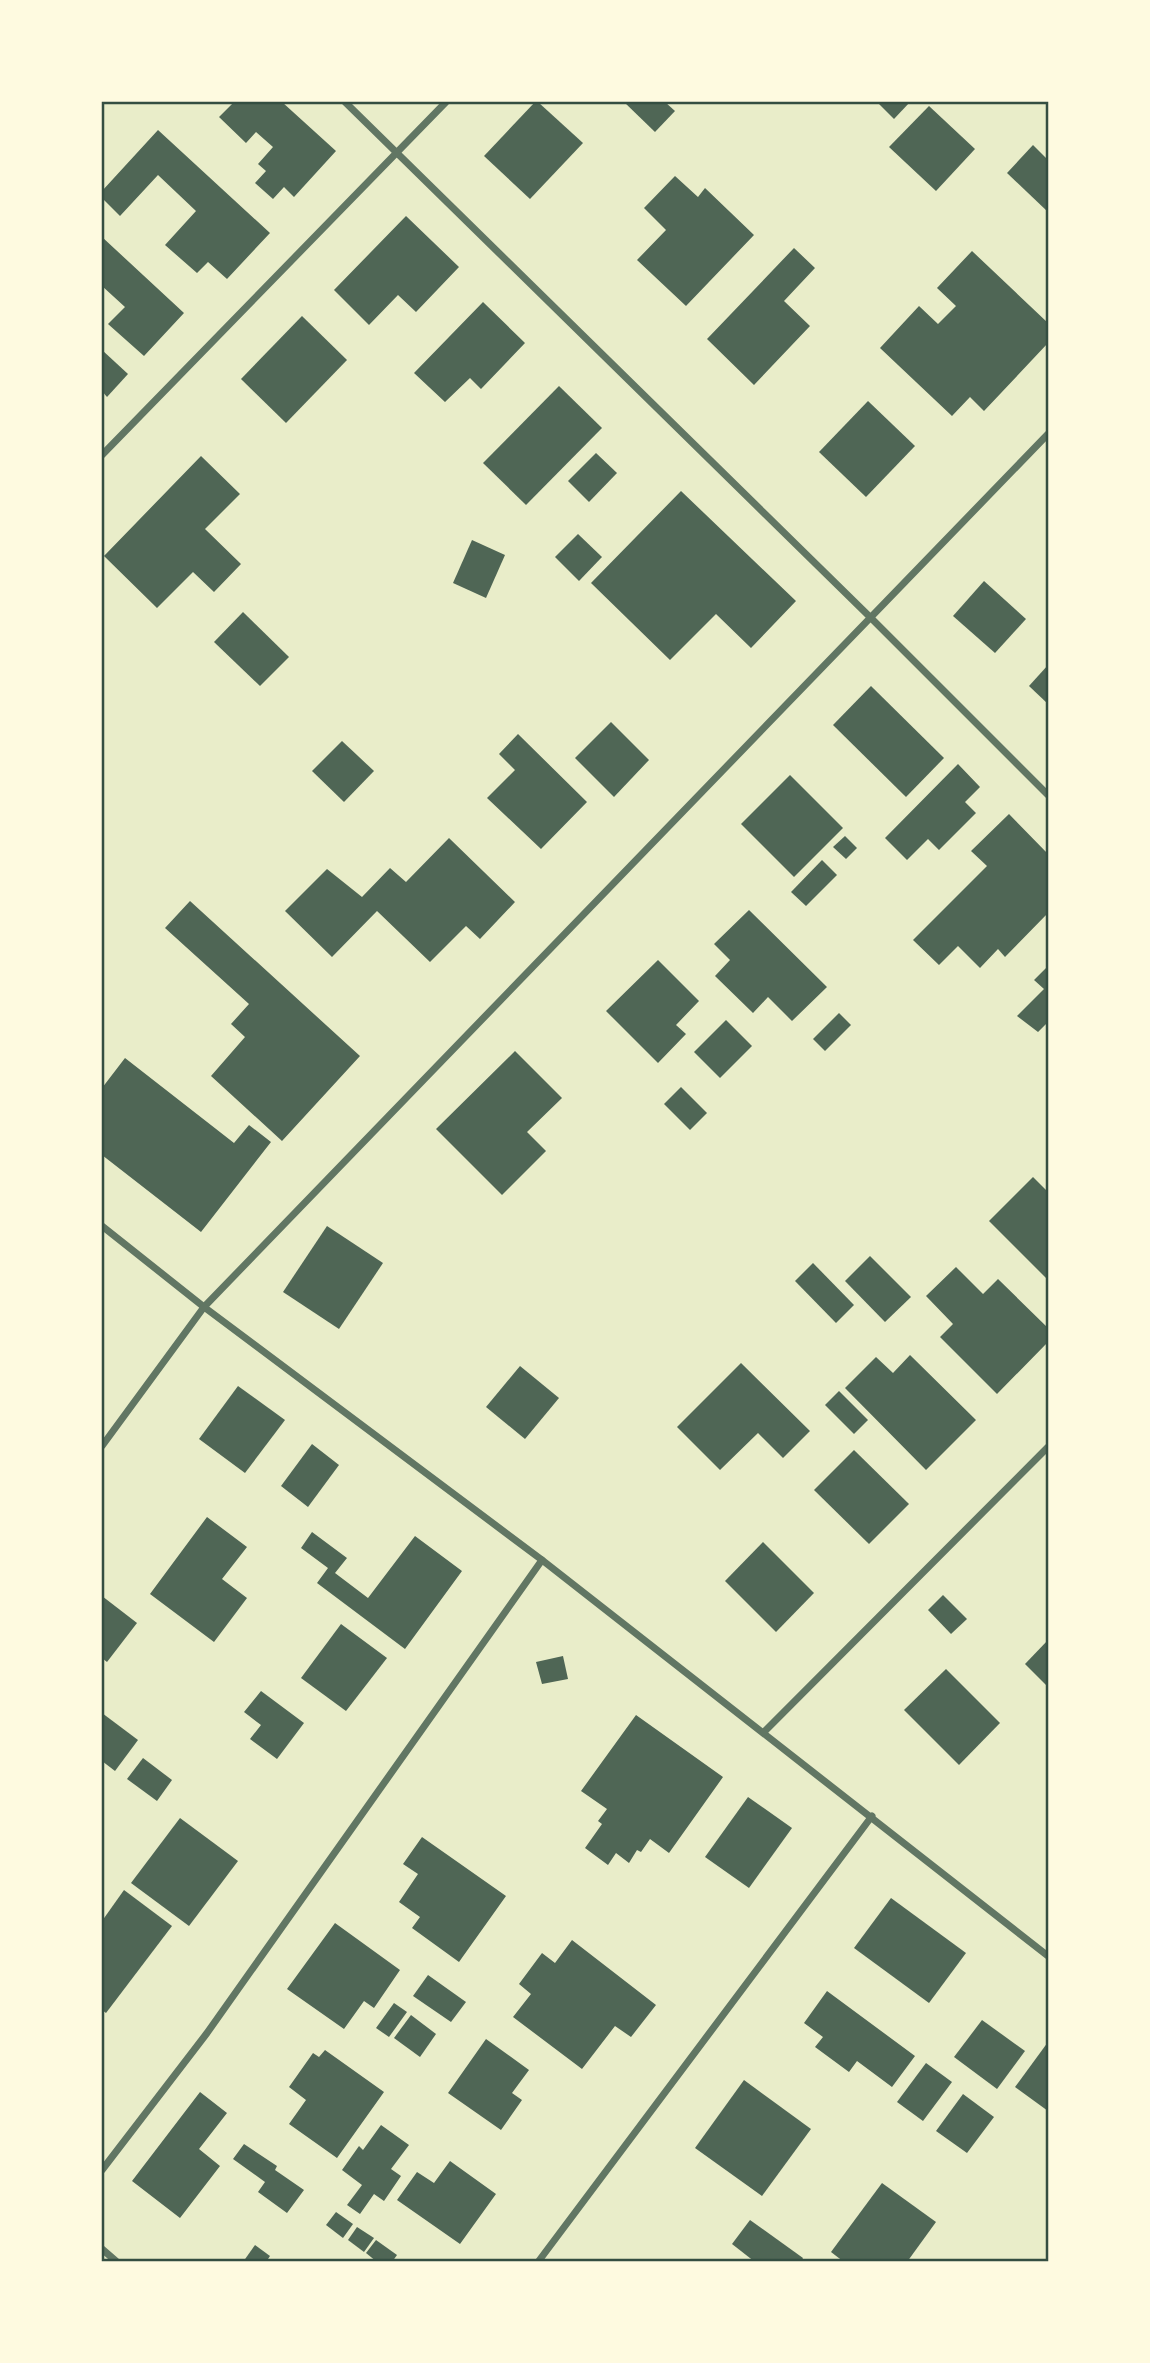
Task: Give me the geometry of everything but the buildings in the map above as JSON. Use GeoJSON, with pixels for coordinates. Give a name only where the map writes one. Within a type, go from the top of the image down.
{"type":"FeatureCollection","features":[{"type":"Feature","properties":{"kind":"street"},"geometry":{"type":"LineString","coordinates":[[345,102],[1048,795]]}},
{"type":"Feature","properties":{"kind":"street"},"geometry":{"type":"LineString","coordinates":[[102,455],[446,102]]}},
{"type":"Feature","properties":{"kind":"street"},"geometry":{"type":"LineString","coordinates":[[102,1447],[204,1307],[1048,434]]}},
{"type":"Feature","properties":{"kind":"street"},"geometry":{"type":"LineString","coordinates":[[102,1226],[204,1307],[542,1560],[1048,1956]]}},
{"type":"Feature","properties":{"kind":"street"},"geometry":{"type":"LineString","coordinates":[[764,1732],[1048,1447]]}},
{"type":"Feature","properties":{"kind":"street"},"geometry":{"type":"LineString","coordinates":[[102,2170],[207,2033],[542,1560]]}},
{"type":"Feature","properties":{"kind":"street"},"geometry":{"type":"LineString","coordinates":[[538,2262],[872,1816]]}},
{"type":"Feature","properties":{"kind":"street"},"geometry":{"type":"LineString","coordinates":[[102,2249],[117,2262]]}}]}
